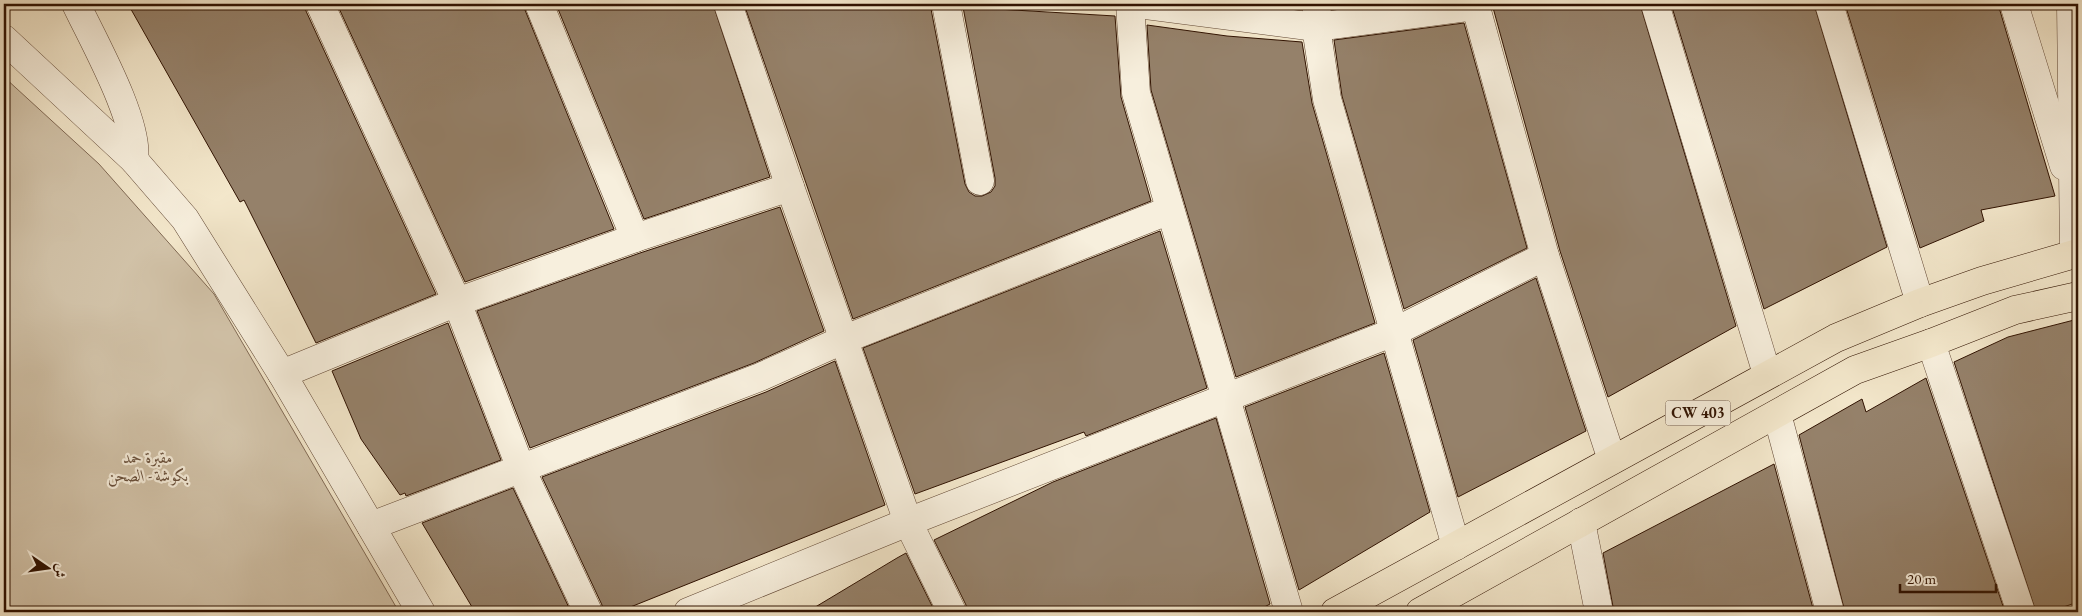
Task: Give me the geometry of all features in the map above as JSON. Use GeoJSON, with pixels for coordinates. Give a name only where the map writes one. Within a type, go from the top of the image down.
{"type":"FeatureCollection","features":[{"type":"Feature","properties":{"kind":"main road","name":"CW 403"},"geometry":{"type":"LineString","coordinates":[[1335,612],[1767,374],[1836,338],[1920,303],[2076,253]]}},
{"type":"Feature","properties":{"kind":"main road","name":"CW 403"},"geometry":{"type":"LineString","coordinates":[[1420,612],[1855,370],[2016,310],[2078,296]]}},
{"type":"Feature","properties":{"kind":"street"},"geometry":{"type":"LineString","coordinates":[[76,4],[127,114],[134,137],[134,160]]}},
{"type":"Feature","properties":{"kind":"street"},"geometry":{"type":"LineString","coordinates":[[320,4],[457,302],[521,469],[588,612]]}},
{"type":"Feature","properties":{"kind":"street"},"geometry":{"type":"LineString","coordinates":[[539,4],[636,238]]}},
{"type":"Feature","properties":{"kind":"street"},"geometry":{"type":"LineString","coordinates":[[728,4],[790,187],[908,522],[952,612]]}},
{"type":"Feature","properties":{"kind":"street"},"geometry":{"type":"LineString","coordinates":[[946,4],[980,182]]}},
{"type":"Feature","properties":{"kind":"street"},"geometry":{"type":"LineString","coordinates":[[1130,4],[1136,93],[1289,612]]}},
{"type":"Feature","properties":{"kind":"street"},"geometry":{"type":"LineString","coordinates":[[1138,4],[1316,15],[1476,4],[1545,256],[1612,460]]}},
{"type":"Feature","properties":{"kind":"street"},"geometry":{"type":"LineString","coordinates":[[1655,4],[1767,374]]}},
{"type":"Feature","properties":{"kind":"street"},"geometry":{"type":"LineString","coordinates":[[1829,4],[1920,303]]}},
{"type":"Feature","properties":{"kind":"street"},"geometry":{"type":"LineString","coordinates":[[2014,4],[2073,196]]}},
{"type":"Feature","properties":{"kind":"street"},"geometry":{"type":"LineString","coordinates":[[2071,4],[2073,196],[2076,253]]}},
{"type":"Feature","properties":{"kind":"street"},"geometry":{"type":"LineString","coordinates":[[1316,15],[1327,99],[1456,546]]}},
{"type":"Feature","properties":{"kind":"street"},"geometry":{"type":"LineString","coordinates":[[4,39],[134,160],[185,219],[282,374],[421,612]]}},
{"type":"Feature","properties":{"kind":"street"},"geometry":{"type":"LineString","coordinates":[[282,374],[457,302],[636,238],[790,187]]}},
{"type":"Feature","properties":{"kind":"street"},"geometry":{"type":"LineString","coordinates":[[371,526],[760,377],[845,339],[1170,210]]}},
{"type":"Feature","properties":{"kind":"street"},"geometry":{"type":"LineString","coordinates":[[688,612],[908,522],[1394,332],[1545,256]]}},
{"type":"Feature","properties":{"kind":"street"},"geometry":{"type":"LineString","coordinates":[[1931,343],[2022,612]]}},
{"type":"Feature","properties":{"kind":"street"},"geometry":{"type":"LineString","coordinates":[[1777,414],[1830,612]]}},
{"type":"Feature","properties":{"kind":"street"},"geometry":{"type":"LineString","coordinates":[[1581,522],[1599,612]]}},
{"type":"Feature","properties":{"kind":"green space","name":"مقبرة حمد بكوشة - الصحن"},"geometry":{"type":"Polygon","coordinates":[[[4,77],[99,164],[214,294],[399,612],[4,612],[4,77]]]}},
{"type":"Feature","properties":{"kind":"building"},"geometry":{"type":"Polygon","coordinates":[[[128,4],[305,4],[306,11],[436,294],[316,343],[244,200],[240,202],[128,4]]]}},
{"type":"Feature","properties":{"kind":"building"},"geometry":{"type":"Polygon","coordinates":[[[337,4],[524,4],[614,229],[465,282],[337,4]]]}},
{"type":"Feature","properties":{"kind":"building"},"geometry":{"type":"Polygon","coordinates":[[[556,4],[713,4],[770,177],[644,219],[556,4]]]}},
{"type":"Feature","properties":{"kind":"building"},"geometry":{"type":"Polygon","coordinates":[[[744,4],[882,4],[931,9],[965,184],[969,192],[975,196],[982,196],[991,192],[995,186],[995,178],[963,7],[1115,16],[1121,97],[1151,201],[853,319],[744,4]]]}},
{"type":"Feature","properties":{"kind":"building"},"geometry":{"type":"Polygon","coordinates":[[[1492,4],[1640,4],[1736,326],[1608,397],[1560,251],[1492,4]]]}},
{"type":"Feature","properties":{"kind":"building"},"geometry":{"type":"Polygon","coordinates":[[[1671,4],[1814,4],[1887,247],[1764,309],[1671,4]]]}},
{"type":"Feature","properties":{"kind":"building"},"geometry":{"type":"Polygon","coordinates":[[[1845,4],[1998,4],[2055,196],[1981,210],[1984,221],[1920,248],[1845,4]]]}},
{"type":"Feature","properties":{"kind":"building"},"geometry":{"type":"Polygon","coordinates":[[[1464,23],[1527,248],[1404,309],[1342,96],[1334,40],[1464,23]]]}},
{"type":"Feature","properties":{"kind":"building"},"geometry":{"type":"Polygon","coordinates":[[[1147,25],[1227,36],[1302,42],[1312,103],[1375,323],[1236,377],[1151,90],[1147,25]]]}},
{"type":"Feature","properties":{"kind":"building"},"geometry":{"type":"Polygon","coordinates":[[[780,207],[824,331],[754,363],[530,448],[477,311],[640,253],[780,207]]]}},
{"type":"Feature","properties":{"kind":"building"},"geometry":{"type":"Polygon","coordinates":[[[1160,231],[1207,388],[1086,436],[1084,432],[915,494],[863,348],[1160,231]]]}},
{"type":"Feature","properties":{"kind":"building"},"geometry":{"type":"Polygon","coordinates":[[[1536,278],[1586,431],[1458,497],[1413,340],[1536,278]]]}},
{"type":"Feature","properties":{"kind":"building"},"geometry":{"type":"Polygon","coordinates":[[[2078,319],[2078,602],[2049,612],[2036,612],[1954,362],[2008,337],[2078,319]]]}},
{"type":"Feature","properties":{"kind":"building"},"geometry":{"type":"Polygon","coordinates":[[[448,323],[501,460],[406,496],[405,493],[400,495],[361,439],[332,371],[448,323]]]}},
{"type":"Feature","properties":{"kind":"building"},"geometry":{"type":"Polygon","coordinates":[[[1384,353],[1430,512],[1299,590],[1245,407],[1384,353]]]}},
{"type":"Feature","properties":{"kind":"building"},"geometry":{"type":"Polygon","coordinates":[[[835,361],[885,505],[618,612],[603,612],[602,605],[542,477],[766,392],[835,361]]]}},
{"type":"Feature","properties":{"kind":"building"},"geometry":{"type":"Polygon","coordinates":[[[1926,378],[2005,612],[1845,612],[1799,435],[1862,399],[1866,412],[1926,378]]]}},
{"type":"Feature","properties":{"kind":"building"},"geometry":{"type":"Polygon","coordinates":[[[1216,418],[1270,604],[1255,612],[967,612],[966,605],[934,540],[1053,482],[1216,418]]]}},
{"type":"Feature","properties":{"kind":"building"},"geometry":{"type":"Polygon","coordinates":[[[1774,464],[1814,612],[1614,612],[1603,553],[1774,464]]]}},
{"type":"Feature","properties":{"kind":"building"},"geometry":{"type":"Polygon","coordinates":[[[513,488],[571,612],[475,612],[422,523],[513,488]]]}},
{"type":"Feature","properties":{"kind":"building"},"geometry":{"type":"Polygon","coordinates":[[[906,553],[935,612],[807,612],[897,558],[906,553]]]}}]}
